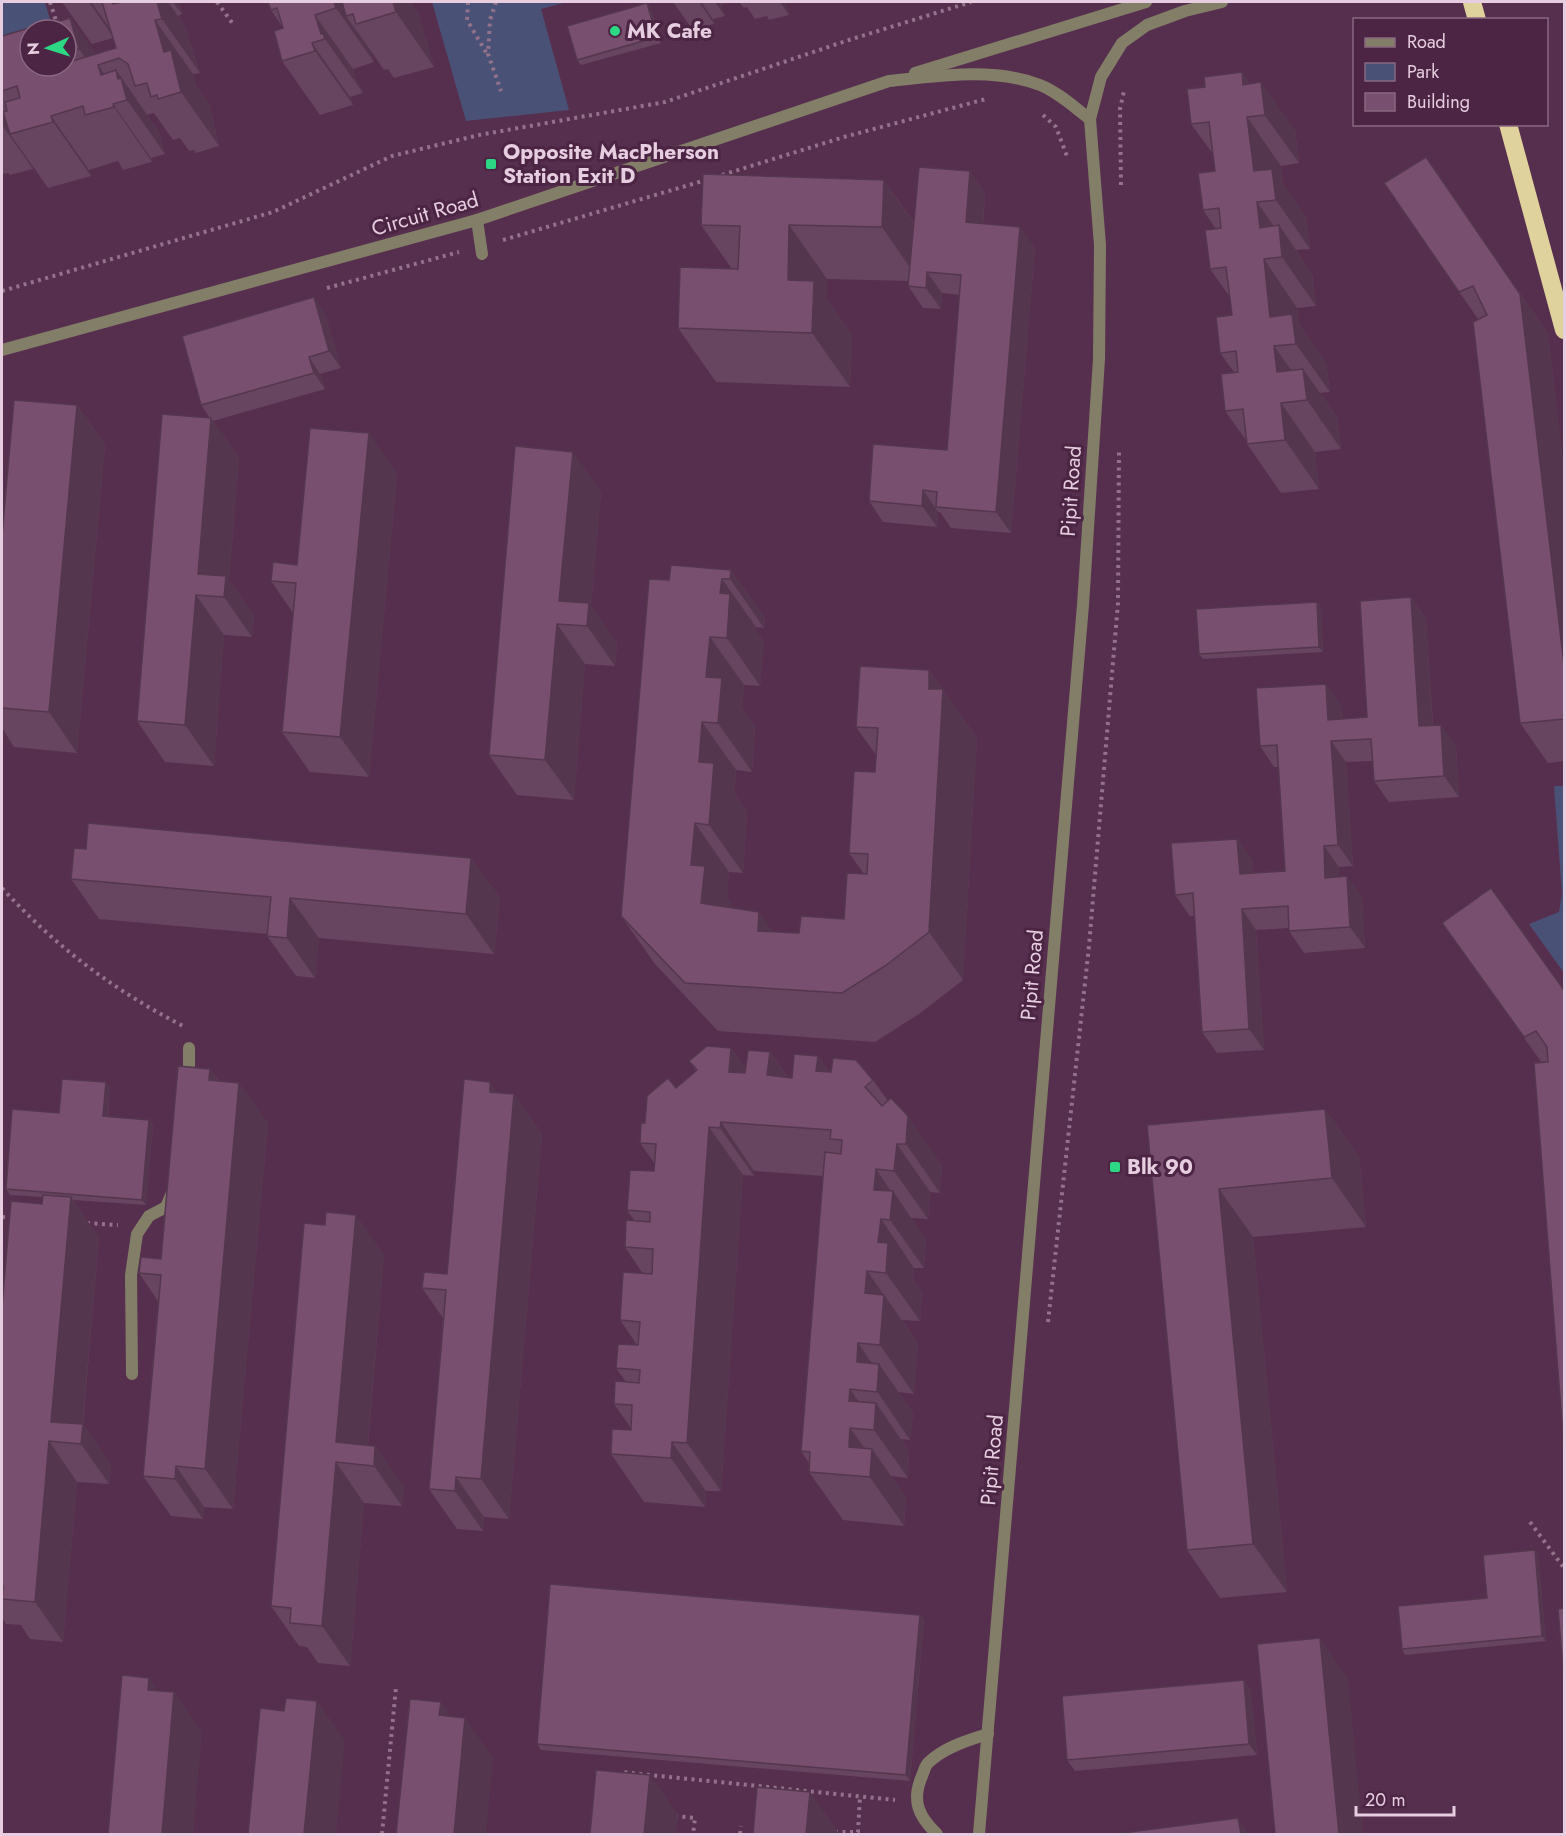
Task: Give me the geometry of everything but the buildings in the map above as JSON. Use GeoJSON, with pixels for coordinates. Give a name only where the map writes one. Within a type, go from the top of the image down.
{"type":"FeatureCollection","features":[{"type":"Feature","properties":{"kind":"highway"},"geometry":{"type":"LineString","coordinates":[[1472,2],[1477,18]]}},
{"type":"Feature","properties":{"kind":"highway"},"geometry":{"type":"LineString","coordinates":[[1509,126],[1564,330]]}},
{"type":"Feature","properties":{"kind":"street"},"geometry":{"type":"LineString","coordinates":[[889,81],[1146,2]]}},
{"type":"Feature","properties":{"kind":"street","name":"Pipit Road"},"geometry":{"type":"LineString","coordinates":[[979,1834],[1083,605],[1099,359],[1100,245],[1090,119],[1101,77],[1122,42],[1147,25],[1185,11],[1222,2]]}},
{"type":"Feature","properties":{"kind":"street","name":"Circuit Road"},"geometry":{"type":"LineString","coordinates":[[2,350],[477,220],[889,81],[952,75],[1014,77],[1043,86],[1090,119]]}},
{"type":"Feature","properties":{"kind":"street"},"geometry":{"type":"LineString","coordinates":[[477,220],[482,254]]}},
{"type":"Feature","properties":{"kind":"street"},"geometry":{"type":"LineString","coordinates":[[189,1048],[189,1093]]}},
{"type":"Feature","properties":{"kind":"street"},"geometry":{"type":"LineString","coordinates":[[132,1374],[131,1275],[137,1234],[149,1216],[166,1207],[175,1185]]}},
{"type":"Feature","properties":{"kind":"street"},"geometry":{"type":"LineString","coordinates":[[937,1834],[924,1822],[916,1802],[919,1782],[927,1764],[944,1751],[988,1734]]}},
{"type":"Feature","properties":{"kind":"path"},"geometry":{"type":"LineString","coordinates":[[50,2],[55,18]]}},
{"type":"Feature","properties":{"kind":"path"},"geometry":{"type":"LineString","coordinates":[[217,2],[233,24]]}},
{"type":"Feature","properties":{"kind":"path"},"geometry":{"type":"LineString","coordinates":[[468,2],[466,20],[488,54],[501,91]]}},
{"type":"Feature","properties":{"kind":"path"},"geometry":{"type":"LineString","coordinates":[[488,54],[490,20],[496,2]]}},
{"type":"Feature","properties":{"kind":"path"},"geometry":{"type":"LineString","coordinates":[[2,291],[273,212],[392,156],[479,135],[665,102],[971,2]]}},
{"type":"Feature","properties":{"kind":"path"},"geometry":{"type":"LineString","coordinates":[[1036,108],[1056,127],[1068,158],[1069,169]]}},
{"type":"Feature","properties":{"kind":"path"},"geometry":{"type":"LineString","coordinates":[[2,888],[68,953],[147,1007],[192,1031],[189,1048]]}},
{"type":"Feature","properties":{"kind":"path"},"geometry":{"type":"LineString","coordinates":[[2,1217],[24,1218]]}},
{"type":"Feature","properties":{"kind":"path"},"geometry":{"type":"LineString","coordinates":[[83,1222],[141,1227]]}},
{"type":"Feature","properties":{"kind":"path"},"geometry":{"type":"LineString","coordinates":[[1530,1522],[1564,1568]]}},
{"type":"Feature","properties":{"kind":"path"},"geometry":{"type":"LineString","coordinates":[[382,1834],[396,1687]]}},
{"type":"Feature","properties":{"kind":"path"},"geometry":{"type":"LineString","coordinates":[[619,1783],[621,1772],[916,1802]]}},
{"type":"Feature","properties":{"kind":"path"},"geometry":{"type":"LineString","coordinates":[[828,1831],[858,1832],[860,1796]]}},
{"type":"Feature","properties":{"kind":"path"},"geometry":{"type":"LineString","coordinates":[[672,1816],[695,1818],[693,1834]]}},
{"type":"Feature","properties":{"kind":"path"},"geometry":{"type":"LineString","coordinates":[[740,1834],[741,1826]]}},
{"type":"Feature","properties":{"kind":"green space"},"geometry":{"type":"Polygon","coordinates":[[[2,2],[45,2],[50,18],[18,18],[18,59],[2,60],[2,2]]]}},
{"type":"Feature","properties":{"kind":"green space"},"geometry":{"type":"Polygon","coordinates":[[[432,2],[567,2],[541,9],[569,110],[466,121],[432,2]]]}},
{"type":"Feature","properties":{"kind":"green space"},"geometry":{"type":"Polygon","coordinates":[[[1554,786],[1564,786],[1564,973],[1529,924],[1559,912],[1562,894],[1554,786]]]}},
{"type":"Feature","properties":{"kind":"place","name":"MK Cafe"},"geometry":{"type":"Point","coordinates":[615,31]}},
{"type":"Feature","properties":{"kind":"place","name":"Opposite MacPherson Station Exit D"},"geometry":{"type":"Point","coordinates":[491,164]}},
{"type":"Feature","properties":{"kind":"place","name":"Blk 90"},"geometry":{"type":"Point","coordinates":[1115,1167]}}]}
